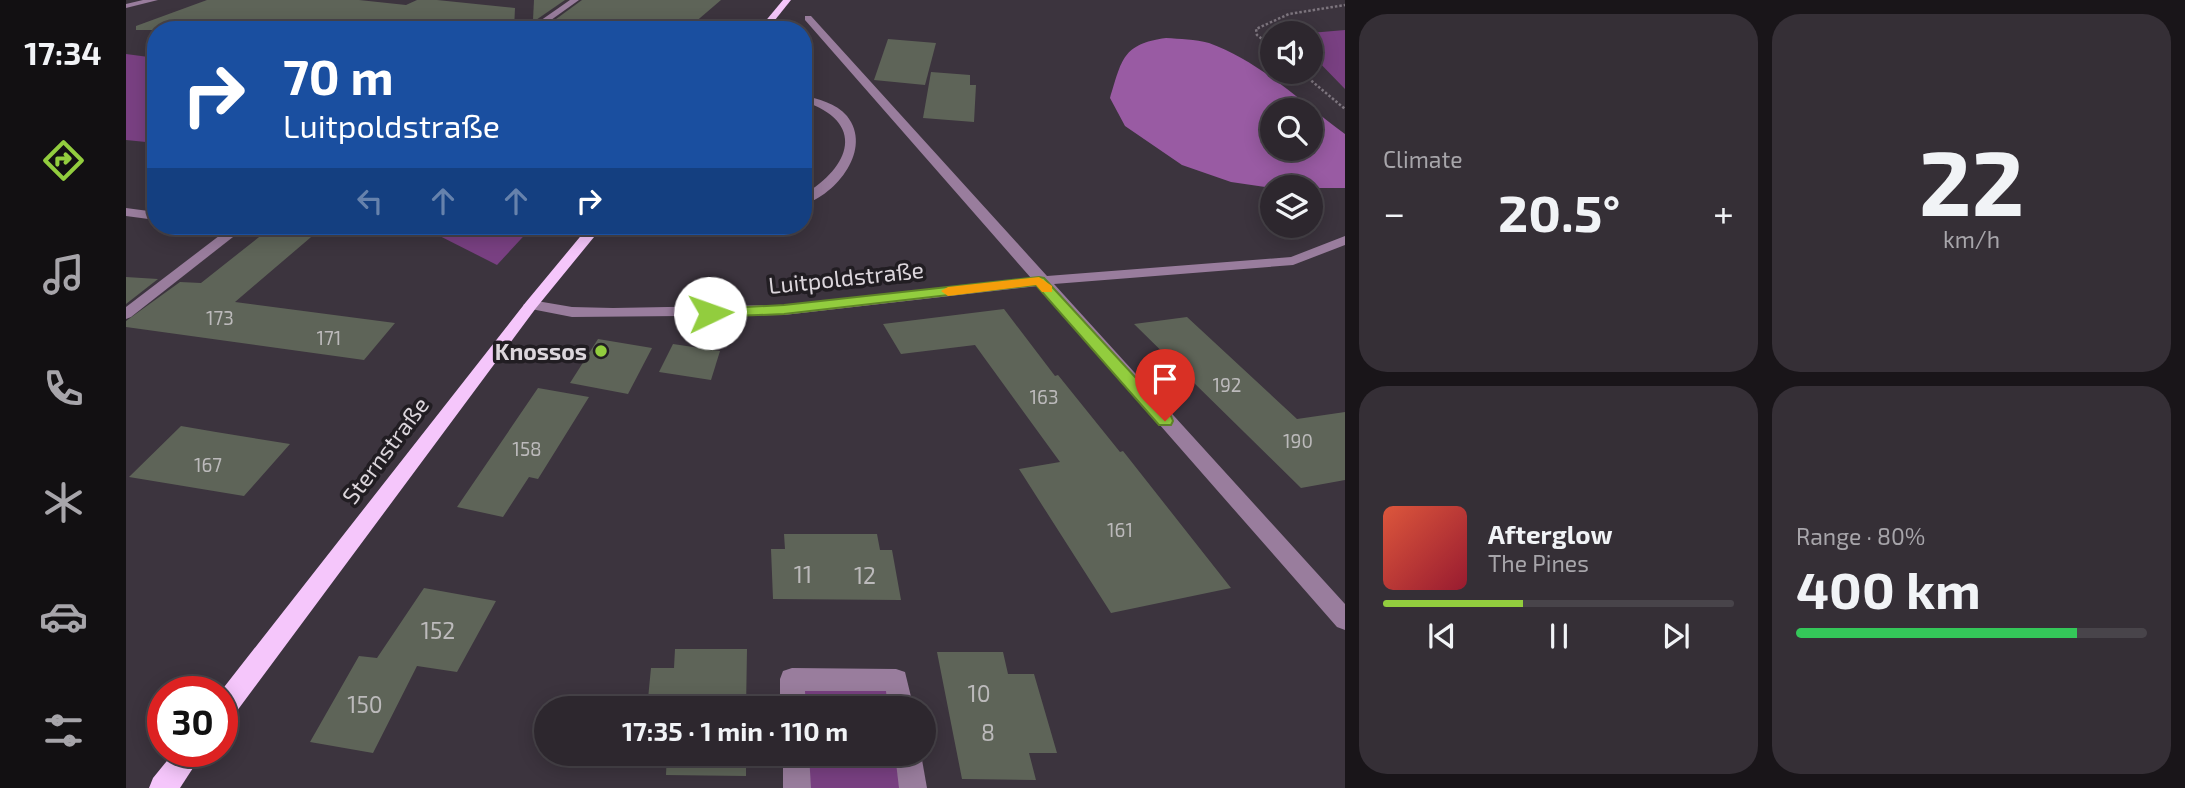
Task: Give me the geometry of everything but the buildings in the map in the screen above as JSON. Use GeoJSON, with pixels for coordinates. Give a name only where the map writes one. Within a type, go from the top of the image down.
{"type":"FeatureCollection","features":[{"type":"Feature","properties":{"kind":"main road"},"geometry":{"type":"LineString","coordinates":[[770,21],[787,0]]}},
{"type":"Feature","properties":{"kind":"main road","name":"Sternstraße"},"geometry":{"type":"LineString","coordinates":[[238,689],[531,304],[588,235]]}},
{"type":"Feature","properties":{"kind":"main road"},"geometry":{"type":"LineString","coordinates":[[163,788],[179,767]]}},
{"type":"Feature","properties":{"kind":"street"},"geometry":{"type":"LineString","coordinates":[[126,6],[154,0]]}},
{"type":"Feature","properties":{"kind":"street"},"geometry":{"type":"LineString","coordinates":[[544,21],[575,0]]}},
{"type":"Feature","properties":{"kind":"street"},"geometry":{"type":"LineString","coordinates":[[812,24],[1039,281],[1345,620]]}},
{"type":"Feature","properties":{"kind":"street"},"geometry":{"type":"LineString","coordinates":[[812,102],[831,109],[845,121],[854,138],[849,159],[836,179],[812,195]]}},
{"type":"Feature","properties":{"kind":"street"},"geometry":{"type":"LineString","coordinates":[[126,212],[147,215]]}},
{"type":"Feature","properties":{"kind":"street"},"geometry":{"type":"LineString","coordinates":[[126,314],[228,235]]}},
{"type":"Feature","properties":{"kind":"street","name":"Luitpoldstraße"},"geometry":{"type":"LineString","coordinates":[[531,304],[572,312],[710,313],[784,310],[1039,281],[1293,261],[1345,240]]}},
{"type":"Feature","properties":{"kind":"street"},"geometry":{"type":"LineString","coordinates":[[793,696],[792,679],[897,680],[899,696]]}},
{"type":"Feature","properties":{"kind":"street"},"geometry":{"type":"LineString","coordinates":[[796,766],[797,788]]}},
{"type":"Feature","properties":{"kind":"street"},"geometry":{"type":"LineString","coordinates":[[910,766],[913,788]]}},
{"type":"Feature","properties":{"kind":"path"},"geometry":{"type":"LineString","coordinates":[[1274,21],[1289,14],[1345,5]]}},
{"type":"Feature","properties":{"kind":"path"},"geometry":{"type":"LineString","coordinates":[[1315,84],[1345,109]]}},
{"type":"Feature","properties":{"kind":"shaded area"},"geometry":{"type":"Polygon","coordinates":[[[1345,30],[1345,89],[1323,66],[1323,32],[1345,30]]]}},
{"type":"Feature","properties":{"kind":"shaded area"},"geometry":{"type":"Polygon","coordinates":[[[1166,38],[1209,43],[1260,70],[1260,84],[1280,84],[1298,98],[1260,98],[1260,161],[1323,161],[1323,117],[1345,134],[1345,188],[1323,188],[1323,175],[1260,175],[1260,186],[1231,182],[1182,165],[1125,126],[1110,98],[1121,64],[1132,50],[1166,38]]]}},
{"type":"Feature","properties":{"kind":"shaded area"},"geometry":{"type":"Polygon","coordinates":[[[126,54],[147,57],[147,142],[126,140],[126,54]]]}},
{"type":"Feature","properties":{"kind":"shaded area"},"geometry":{"type":"Polygon","coordinates":[[[438,235],[525,235],[497,265],[438,235]]]}},
{"type":"Feature","properties":{"kind":"shaded area"},"geometry":{"type":"Polygon","coordinates":[[[792,679],[896,680],[899,696],[793,696],[792,679]]]}},
{"type":"Feature","properties":{"kind":"shaded area"},"geometry":{"type":"Polygon","coordinates":[[[796,766],[910,766],[913,788],[797,788],[796,766]]]}},
{"type":"Feature","properties":{"kind":"slow traffic"},"geometry":{"type":"LineString","coordinates":[[948,291],[1039,281],[1047,289]]}},
{"type":"Feature","properties":{"kind":"place","name":"Knossos"},"geometry":{"type":"Point","coordinates":[601,351]}},
{"type":"Feature","properties":{"kind":"route"},"geometry":{"type":"LineString","coordinates":[[710,313],[784,310],[1039,281],[1165,421]]}}]}
